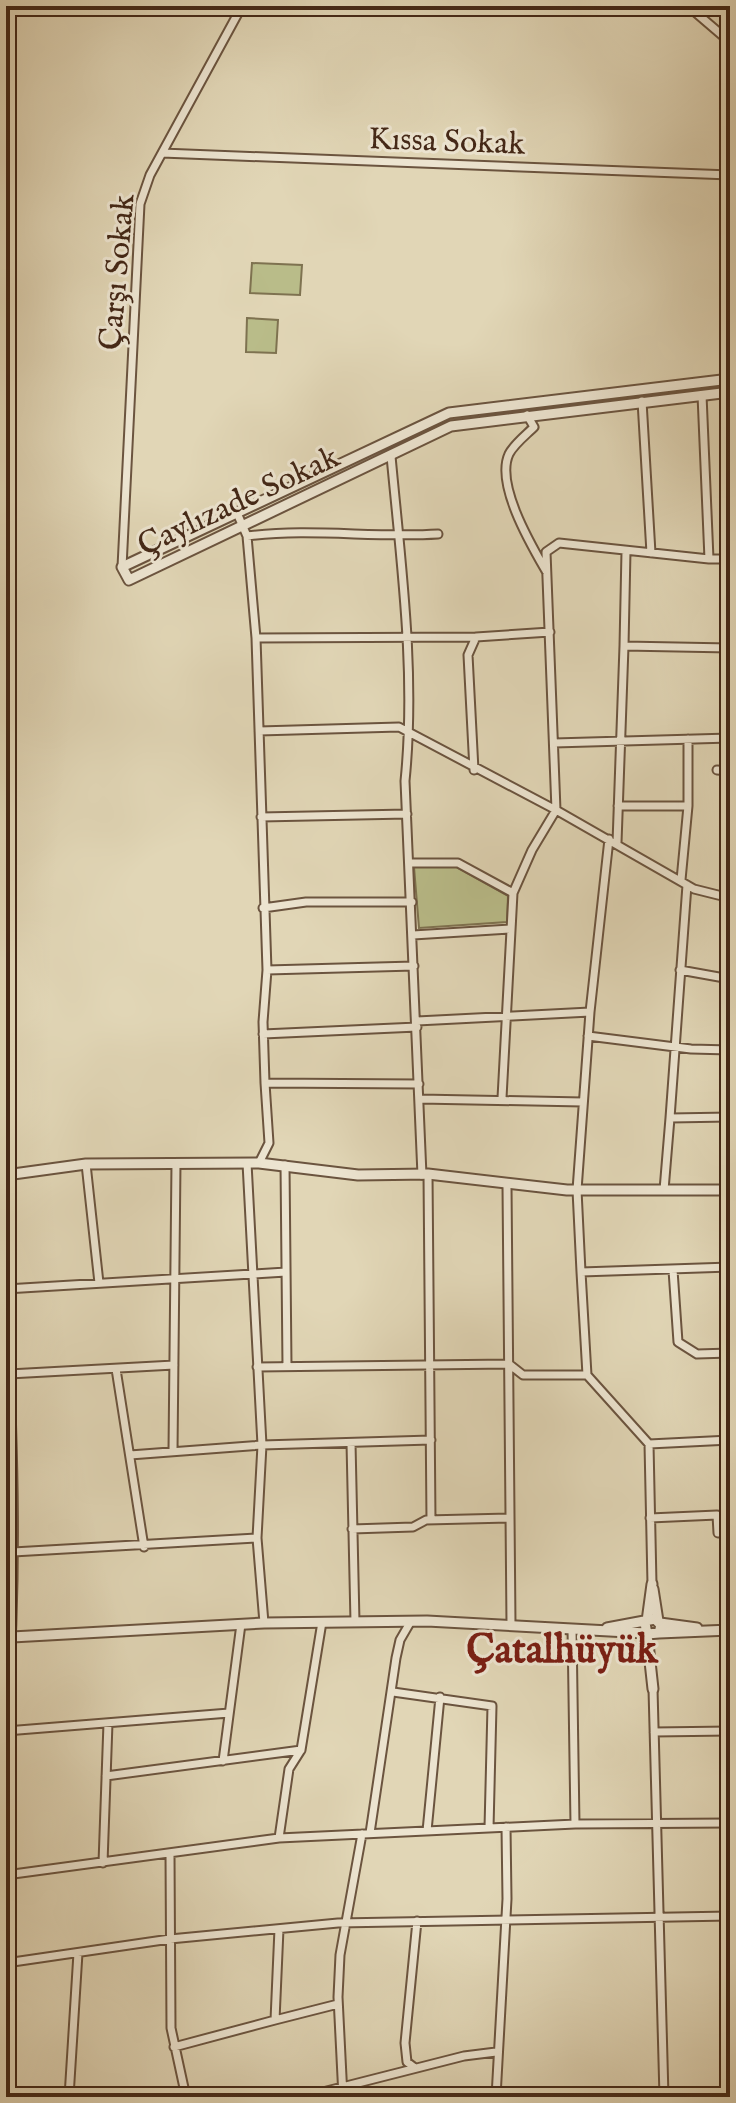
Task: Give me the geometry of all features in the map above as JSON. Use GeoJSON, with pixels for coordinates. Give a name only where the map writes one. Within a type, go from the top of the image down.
{"type":"FeatureCollection","features":[{"type":"Feature","properties":{"kind":"street","name":"Çarşı Sokak"},"geometry":{"type":"LineString","coordinates":[[122,567],[139,217],[144,190],[242,6]]}},
{"type":"Feature","properties":{"kind":"street"},"geometry":{"type":"LineString","coordinates":[[688,6],[730,42]]}},
{"type":"Feature","properties":{"kind":"street","name":"Kıssa Sokak"},"geometry":{"type":"LineString","coordinates":[[162,153],[730,175]]}},
{"type":"Feature","properties":{"kind":"street","name":"Çaylızade Sokak"},"geometry":{"type":"LineString","coordinates":[[730,379],[461,410],[122,567],[129,580],[245,531],[451,426],[730,392]]}},
{"type":"Feature","properties":{"kind":"street"},"geometry":{"type":"LineString","coordinates":[[702,395],[709,559]]}},
{"type":"Feature","properties":{"kind":"street"},"geometry":{"type":"LineString","coordinates":[[642,401],[651,553]]}},
{"type":"Feature","properties":{"kind":"street"},"geometry":{"type":"LineString","coordinates":[[527,415],[534,427],[510,451],[505,465],[520,524],[547,571]]}},
{"type":"Feature","properties":{"kind":"street"},"geometry":{"type":"LineString","coordinates":[[391,456],[407,635],[410,731],[405,781],[425,1174],[431,1520]]}},
{"type":"Feature","properties":{"kind":"street"},"geometry":{"type":"LineString","coordinates":[[237,513],[245,531],[256,638],[267,970],[263,1034],[269,1143],[259,1163]]}},
{"type":"Feature","properties":{"kind":"street"},"geometry":{"type":"LineString","coordinates":[[245,531],[399,537],[438,534]]}},
{"type":"Feature","properties":{"kind":"street"},"geometry":{"type":"LineString","coordinates":[[502,1098],[513,893],[532,850],[556,810],[546,552],[555,544],[730,559]]}},
{"type":"Feature","properties":{"kind":"street"},"geometry":{"type":"LineString","coordinates":[[626,551],[618,806],[590,1012],[577,1190],[587,1375],[649,1444],[664,2097]]}},
{"type":"Feature","properties":{"kind":"street"},"geometry":{"type":"LineString","coordinates":[[256,638],[476,637],[550,632]]}},
{"type":"Feature","properties":{"kind":"street"},"geometry":{"type":"LineString","coordinates":[[474,770],[468,655],[476,637]]}},
{"type":"Feature","properties":{"kind":"street"},"geometry":{"type":"LineString","coordinates":[[624,646],[730,648]]}},
{"type":"Feature","properties":{"kind":"street"},"geometry":{"type":"LineString","coordinates":[[259,731],[399,727],[684,882],[730,898]]}},
{"type":"Feature","properties":{"kind":"street"},"geometry":{"type":"LineString","coordinates":[[554,743],[730,738]]}},
{"type":"Feature","properties":{"kind":"street"},"geometry":{"type":"LineString","coordinates":[[664,1190],[680,970],[688,739]]}},
{"type":"Feature","properties":{"kind":"street"},"geometry":{"type":"LineString","coordinates":[[717,770],[730,771]]}},
{"type":"Feature","properties":{"kind":"street"},"geometry":{"type":"LineString","coordinates":[[618,806],[688,806]]}},
{"type":"Feature","properties":{"kind":"street"},"geometry":{"type":"LineString","coordinates":[[261,817],[407,814]]}},
{"type":"Feature","properties":{"kind":"street"},"geometry":{"type":"LineString","coordinates":[[410,863],[458,863],[513,893]]}},
{"type":"Feature","properties":{"kind":"street"},"geometry":{"type":"LineString","coordinates":[[263,908],[306,902],[412,902]]}},
{"type":"Feature","properties":{"kind":"street"},"geometry":{"type":"LineString","coordinates":[[413,935],[511,929]]}},
{"type":"Feature","properties":{"kind":"street"},"geometry":{"type":"LineString","coordinates":[[267,970],[414,966]]}},
{"type":"Feature","properties":{"kind":"street"},"geometry":{"type":"LineString","coordinates":[[680,970],[730,979]]}},
{"type":"Feature","properties":{"kind":"street"},"geometry":{"type":"LineString","coordinates":[[263,1034],[590,1012]]}},
{"type":"Feature","properties":{"kind":"street"},"geometry":{"type":"LineString","coordinates":[[588,1036],[674,1047],[730,1050]]}},
{"type":"Feature","properties":{"kind":"street"},"geometry":{"type":"LineString","coordinates":[[265,1083],[419,1084]]}},
{"type":"Feature","properties":{"kind":"street"},"geometry":{"type":"LineString","coordinates":[[420,1099],[502,1098],[583,1102]]}},
{"type":"Feature","properties":{"kind":"street"},"geometry":{"type":"LineString","coordinates":[[670,1118],[730,1117]]}},
{"type":"Feature","properties":{"kind":"street"},"geometry":{"type":"LineString","coordinates":[[173,1451],[176,1163]]}},
{"type":"Feature","properties":{"kind":"street"},"geometry":{"type":"LineString","coordinates":[[247,1163],[262,1445],[257,1538],[264,1623]]}},
{"type":"Feature","properties":{"kind":"street"},"geometry":{"type":"LineString","coordinates":[[6,1175],[86,1164],[259,1163],[358,1175],[425,1174],[507,1186],[577,1190],[730,1190]]}},
{"type":"Feature","properties":{"kind":"street"},"geometry":{"type":"LineString","coordinates":[[86,1164],[99,1283]]}},
{"type":"Feature","properties":{"kind":"street"},"geometry":{"type":"LineString","coordinates":[[285,1164],[287,1366]]}},
{"type":"Feature","properties":{"kind":"street"},"geometry":{"type":"LineString","coordinates":[[507,1186],[511,1624]]}},
{"type":"Feature","properties":{"kind":"street"},"geometry":{"type":"LineString","coordinates":[[581,1272],[730,1267]]}},
{"type":"Feature","properties":{"kind":"street"},"geometry":{"type":"LineString","coordinates":[[673,1270],[678,1342],[697,1354],[730,1353]]}},
{"type":"Feature","properties":{"kind":"street"},"geometry":{"type":"LineString","coordinates":[[6,1289],[286,1272]]}},
{"type":"Feature","properties":{"kind":"street"},"geometry":{"type":"LineString","coordinates":[[6,1322],[13,1552],[6,1711]]}},
{"type":"Feature","properties":{"kind":"street"},"geometry":{"type":"LineString","coordinates":[[257,1367],[509,1364],[523,1375],[587,1375]]}},
{"type":"Feature","properties":{"kind":"street"},"geometry":{"type":"LineString","coordinates":[[9,1374],[174,1365]]}},
{"type":"Feature","properties":{"kind":"street"},"geometry":{"type":"LineString","coordinates":[[116,1369],[144,1547]]}},
{"type":"Feature","properties":{"kind":"street"},"geometry":{"type":"LineString","coordinates":[[130,1455],[262,1445],[431,1440]]}},
{"type":"Feature","properties":{"kind":"street"},"geometry":{"type":"LineString","coordinates":[[649,1444],[730,1440]]}},
{"type":"Feature","properties":{"kind":"street"},"geometry":{"type":"LineString","coordinates":[[351,1443],[355,1622]]}},
{"type":"Feature","properties":{"kind":"street"},"geometry":{"type":"LineString","coordinates":[[650,1518],[717,1515],[718,1533],[730,1532]]}},
{"type":"Feature","properties":{"kind":"street"},"geometry":{"type":"LineString","coordinates":[[352,1529],[413,1527],[431,1520],[509,1518]]}},
{"type":"Feature","properties":{"kind":"street"},"geometry":{"type":"LineString","coordinates":[[13,1552],[144,1547],[257,1538]]}},
{"type":"Feature","properties":{"kind":"street"},"geometry":{"type":"LineString","coordinates":[[10,1633],[411,1621],[572,1629],[730,1630]]}},
{"type":"Feature","properties":{"kind":"street"},"geometry":{"type":"LineString","coordinates":[[343,2097],[338,2004],[346,1923],[366,1834],[400,1640],[411,1621]]}},
{"type":"Feature","properties":{"kind":"street"},"geometry":{"type":"LineString","coordinates":[[279,1838],[289,1769],[301,1750],[322,1622]]}},
{"type":"Feature","properties":{"kind":"street"},"geometry":{"type":"LineString","coordinates":[[223,1761],[241,1624]]}},
{"type":"Feature","properties":{"kind":"street"},"geometry":{"type":"LineString","coordinates":[[572,1629],[575,1824]]}},
{"type":"Feature","properties":{"kind":"street"},"geometry":{"type":"LineString","coordinates":[[393,1692],[492,1706],[489,1828]]}},
{"type":"Feature","properties":{"kind":"street"},"geometry":{"type":"LineString","coordinates":[[427,1831],[440,1697]]}},
{"type":"Feature","properties":{"kind":"street"},"geometry":{"type":"LineString","coordinates":[[6,1731],[229,1713]]}},
{"type":"Feature","properties":{"kind":"street"},"geometry":{"type":"LineString","coordinates":[[103,1863],[108,1723]]}},
{"type":"Feature","properties":{"kind":"street"},"geometry":{"type":"LineString","coordinates":[[654,1732],[730,1731]]}},
{"type":"Feature","properties":{"kind":"street"},"geometry":{"type":"LineString","coordinates":[[106,1776],[301,1750]]}},
{"type":"Feature","properties":{"kind":"street"},"geometry":{"type":"LineString","coordinates":[[6,1875],[279,1838],[575,1824],[730,1823]]}},
{"type":"Feature","properties":{"kind":"street"},"geometry":{"type":"LineString","coordinates":[[496,2097],[505,1920],[506,1827]]}},
{"type":"Feature","properties":{"kind":"street"},"geometry":{"type":"LineString","coordinates":[[170,1854],[174,2047],[183,2096]]}},
{"type":"Feature","properties":{"kind":"street"},"geometry":{"type":"LineString","coordinates":[[6,1963],[170,1939],[346,1923],[730,1916]]}},
{"type":"Feature","properties":{"kind":"street"},"geometry":{"type":"LineString","coordinates":[[415,2068],[407,2062],[405,2043],[417,1921]]}},
{"type":"Feature","properties":{"kind":"street"},"geometry":{"type":"LineString","coordinates":[[275,2020],[279,1929]]}},
{"type":"Feature","properties":{"kind":"street"},"geometry":{"type":"LineString","coordinates":[[69,2097],[78,1953]]}},
{"type":"Feature","properties":{"kind":"street"},"geometry":{"type":"LineString","coordinates":[[174,2047],[338,2004]]}},
{"type":"Feature","properties":{"kind":"street"},"geometry":{"type":"LineString","coordinates":[[303,2097],[464,2056],[496,2052]]}},
{"type":"Feature","properties":{"kind":"street"},"geometry":{"type":"LineString","coordinates":[[695,2097],[730,2092]]}},
{"type":"Feature","properties":{"kind":"green space"},"geometry":{"type":"Polygon","coordinates":[[[252,263],[302,265],[300,295],[250,293],[252,263]]]}},
{"type":"Feature","properties":{"kind":"green space"},"geometry":{"type":"Polygon","coordinates":[[[247,318],[278,320],[276,353],[246,352],[247,318]]]}},
{"type":"Feature","properties":{"kind":"green space"},"geometry":{"type":"Polygon","coordinates":[[[414,867],[456,867],[508,896],[507,922],[419,928],[414,867]]]}},
{"type":"Feature","properties":{"kind":"district","name":"Çatalhüyük"},"geometry":{"type":"Point","coordinates":[562,1648]}}]}
